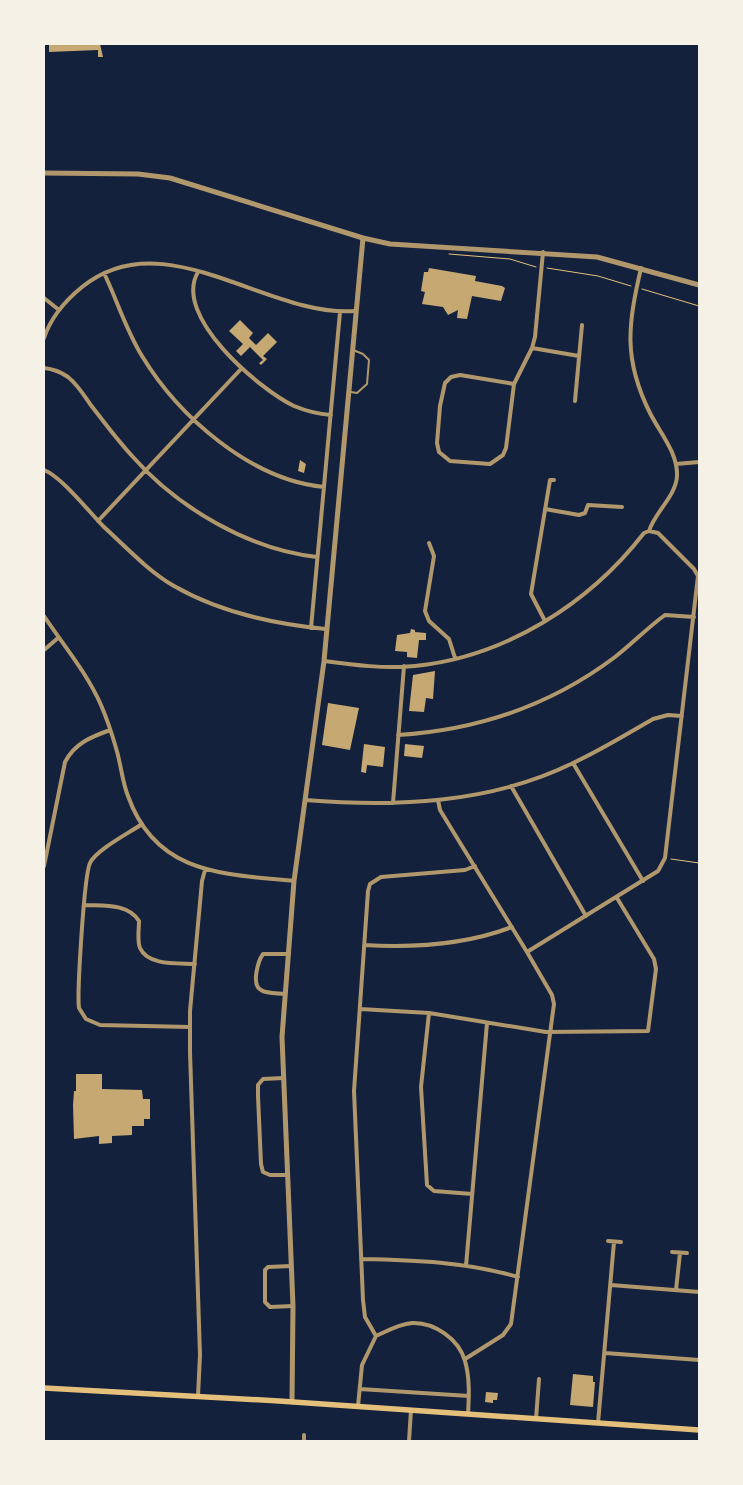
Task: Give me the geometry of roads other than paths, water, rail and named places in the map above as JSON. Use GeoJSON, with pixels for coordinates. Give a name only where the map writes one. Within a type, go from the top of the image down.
{"type":"FeatureCollection","features":[{"type":"Feature","properties":{"kind":"main road"},"geometry":{"type":"LineString","coordinates":[[44,1388],[321,1403],[699,1430]]}},
{"type":"Feature","properties":{"kind":"street"},"geometry":{"type":"LineString","coordinates":[[44,173],[138,174],[170,178],[363,238],[417,247],[544,252],[597,257],[699,285]]}},
{"type":"Feature","properties":{"kind":"street"},"geometry":{"type":"LineString","coordinates":[[292,1402],[293,1306],[282,1037],[294,881],[324,661],[351,349],[363,238]]}},
{"type":"Feature","properties":{"kind":"street"},"geometry":{"type":"LineString","coordinates":[[514,384],[460,375],[451,377],[442,390],[437,443],[439,452],[450,461],[490,464],[498,460],[506,448],[514,384],[532,348],[544,252]]}},
{"type":"Feature","properties":{"kind":"street"},"geometry":{"type":"LineString","coordinates":[[44,338],[60,310],[77,291],[104,273],[122,267],[160,264],[178,266],[305,306],[340,312],[355,311]]}},
{"type":"Feature","properties":{"kind":"street"},"geometry":{"type":"LineString","coordinates":[[324,661],[377,666],[404,666],[455,658],[509,640],[545,621],[606,576],[649,530],[676,484],[676,464],[672,452],[649,412],[631,358],[630,319],[641,268]]}},
{"type":"Feature","properties":{"kind":"street"},"geometry":{"type":"LineString","coordinates":[[198,272],[193,287],[194,300],[198,310],[218,343],[241,369],[266,389],[292,405],[310,412],[331,414]]}},
{"type":"Feature","properties":{"kind":"street"},"geometry":{"type":"LineString","coordinates":[[104,273],[142,355],[175,401],[194,420],[216,438],[258,466],[292,481],[324,487]]}},
{"type":"Feature","properties":{"kind":"street"},"geometry":{"type":"LineString","coordinates":[[44,298],[60,310]]}},
{"type":"Feature","properties":{"kind":"street"},"geometry":{"type":"LineString","coordinates":[[311,628],[340,312]]}},
{"type":"Feature","properties":{"kind":"street"},"geometry":{"type":"LineString","coordinates":[[575,400],[582,325]]}},
{"type":"Feature","properties":{"kind":"street"},"geometry":{"type":"LineString","coordinates":[[532,348],[579,356]]}},
{"type":"Feature","properties":{"kind":"street"},"geometry":{"type":"LineString","coordinates":[[44,368],[58,371],[74,382],[116,439],[146,472],[199,511],[242,535],[288,553],[317,558]]}},
{"type":"Feature","properties":{"kind":"street"},"geometry":{"type":"LineString","coordinates":[[98,521],[241,369]]}},
{"type":"Feature","properties":{"kind":"street"},"geometry":{"type":"LineString","coordinates":[[676,464],[699,462]]}},
{"type":"Feature","properties":{"kind":"street"},"geometry":{"type":"LineString","coordinates":[[44,470],[58,479],[98,521],[158,575],[174,586],[228,610],[257,619],[326,630]]}},
{"type":"Feature","properties":{"kind":"street"},"geometry":{"type":"LineString","coordinates":[[545,621],[531,594],[550,480],[554,480]]}},
{"type":"Feature","properties":{"kind":"street"},"geometry":{"type":"LineString","coordinates":[[545,509],[580,515],[586,513],[588,505],[622,507]]}},
{"type":"Feature","properties":{"kind":"street"},"geometry":{"type":"LineString","coordinates":[[527,952],[658,871],[665,858],[698,576],[694,569],[658,533],[649,530]]}},
{"type":"Feature","properties":{"kind":"street"},"geometry":{"type":"LineString","coordinates":[[429,542],[434,556],[425,610],[429,621],[449,639],[455,658]]}},
{"type":"Feature","properties":{"kind":"street"},"geometry":{"type":"LineString","coordinates":[[398,735],[450,730],[515,713],[578,683],[614,658],[665,615],[694,617]]}},
{"type":"Feature","properties":{"kind":"street"},"geometry":{"type":"LineString","coordinates":[[44,616],[89,681],[110,730],[127,794],[142,824],[159,844],[186,863],[205,870],[294,881]]}},
{"type":"Feature","properties":{"kind":"street"},"geometry":{"type":"LineString","coordinates":[[44,650],[58,638]]}},
{"type":"Feature","properties":{"kind":"street"},"geometry":{"type":"LineString","coordinates":[[392,803],[404,666]]}},
{"type":"Feature","properties":{"kind":"street"},"geometry":{"type":"LineString","coordinates":[[304,800],[392,803],[438,800],[511,786],[573,763],[654,719],[668,715],[682,716]]}},
{"type":"Feature","properties":{"kind":"street"},"geometry":{"type":"LineString","coordinates":[[44,866],[65,762],[78,745],[110,730]]}},
{"type":"Feature","properties":{"kind":"street"},"geometry":{"type":"LineString","coordinates":[[573,763],[643,881]]}},
{"type":"Feature","properties":{"kind":"street"},"geometry":{"type":"LineString","coordinates":[[511,786],[586,916]]}},
{"type":"Feature","properties":{"kind":"street"},"geometry":{"type":"LineString","coordinates":[[438,800],[445,817],[552,995],[554,1004],[518,1277],[508,1330],[465,1359]]}},
{"type":"Feature","properties":{"kind":"street"},"geometry":{"type":"LineString","coordinates":[[142,824],[98,853],[90,862],[78,1000],[86,1019],[100,1025],[190,1027]]}},
{"type":"Feature","properties":{"kind":"street"},"geometry":{"type":"LineString","coordinates":[[376,1336],[364,1311],[354,1091],[368,891],[370,884],[380,877],[464,870],[475,866]]}},
{"type":"Feature","properties":{"kind":"street"},"geometry":{"type":"LineString","coordinates":[[198,1396],[200,1355],[190,1027],[202,881],[205,870]]}},
{"type":"Feature","properties":{"kind":"street"},"geometry":{"type":"LineString","coordinates":[[360,1008],[429,1013],[551,1032],[648,1031],[656,969],[654,959],[617,898]]}},
{"type":"Feature","properties":{"kind":"street"},"geometry":{"type":"LineString","coordinates":[[85,905],[118,907],[130,911],[139,921],[140,948],[145,956],[154,960],[195,964]]}},
{"type":"Feature","properties":{"kind":"street"},"geometry":{"type":"LineString","coordinates":[[364,945],[404,947],[430,945],[488,936],[512,927]]}},
{"type":"Feature","properties":{"kind":"street"},"geometry":{"type":"LineString","coordinates":[[285,994],[263,991],[258,987],[257,981],[259,960],[263,954],[288,954]]}},
{"type":"Feature","properties":{"kind":"street"},"geometry":{"type":"LineString","coordinates":[[429,1013],[421,1086],[427,1185],[434,1191],[472,1194]]}},
{"type":"Feature","properties":{"kind":"street"},"geometry":{"type":"LineString","coordinates":[[466,1266],[487,1023]]}},
{"type":"Feature","properties":{"kind":"street"},"geometry":{"type":"LineString","coordinates":[[283,1078],[263,1079],[258,1085],[261,1164],[263,1172],[270,1175],[288,1175]]}},
{"type":"Feature","properties":{"kind":"street"},"geometry":{"type":"LineString","coordinates":[[608,1241],[620,1242]]}},
{"type":"Feature","properties":{"kind":"street"},"geometry":{"type":"LineString","coordinates":[[598,1423],[614,1242]]}},
{"type":"Feature","properties":{"kind":"street"},"geometry":{"type":"LineString","coordinates":[[672,1252],[687,1253]]}},
{"type":"Feature","properties":{"kind":"street"},"geometry":{"type":"LineString","coordinates":[[676,1290],[680,1252]]}},
{"type":"Feature","properties":{"kind":"street"},"geometry":{"type":"LineString","coordinates":[[361,1259],[428,1260],[518,1277]]}},
{"type":"Feature","properties":{"kind":"street"},"geometry":{"type":"LineString","coordinates":[[291,1266],[268,1268],[265,1270],[264,1294],[265,1302],[270,1307],[293,1306]]}},
{"type":"Feature","properties":{"kind":"street"},"geometry":{"type":"LineString","coordinates":[[611,1284],[699,1292]]}},
{"type":"Feature","properties":{"kind":"street"},"geometry":{"type":"LineString","coordinates":[[358,1406],[362,1365],[376,1336],[406,1325],[427,1325],[440,1330],[451,1338],[465,1359],[469,1396],[468,1414]]}},
{"type":"Feature","properties":{"kind":"street"},"geometry":{"type":"LineString","coordinates":[[605,1353],[699,1360]]}},
{"type":"Feature","properties":{"kind":"street"},"geometry":{"type":"LineString","coordinates":[[536,1419],[539,1379]]}},
{"type":"Feature","properties":{"kind":"street"},"geometry":{"type":"LineString","coordinates":[[539,1386],[546,1387]]}},
{"type":"Feature","properties":{"kind":"street"},"geometry":{"type":"LineString","coordinates":[[360,1389],[469,1396]]}},
{"type":"Feature","properties":{"kind":"street"},"geometry":{"type":"LineString","coordinates":[[409,1441],[410,1410]]}},
{"type":"Feature","properties":{"kind":"street"},"geometry":{"type":"LineString","coordinates":[[304,1436],[304,1441]]}},
{"type":"Feature","properties":{"kind":"lane"},"geometry":{"type":"LineString","coordinates":[[348,392],[358,392],[367,384],[369,360],[363,354],[351,349]]}}]}
